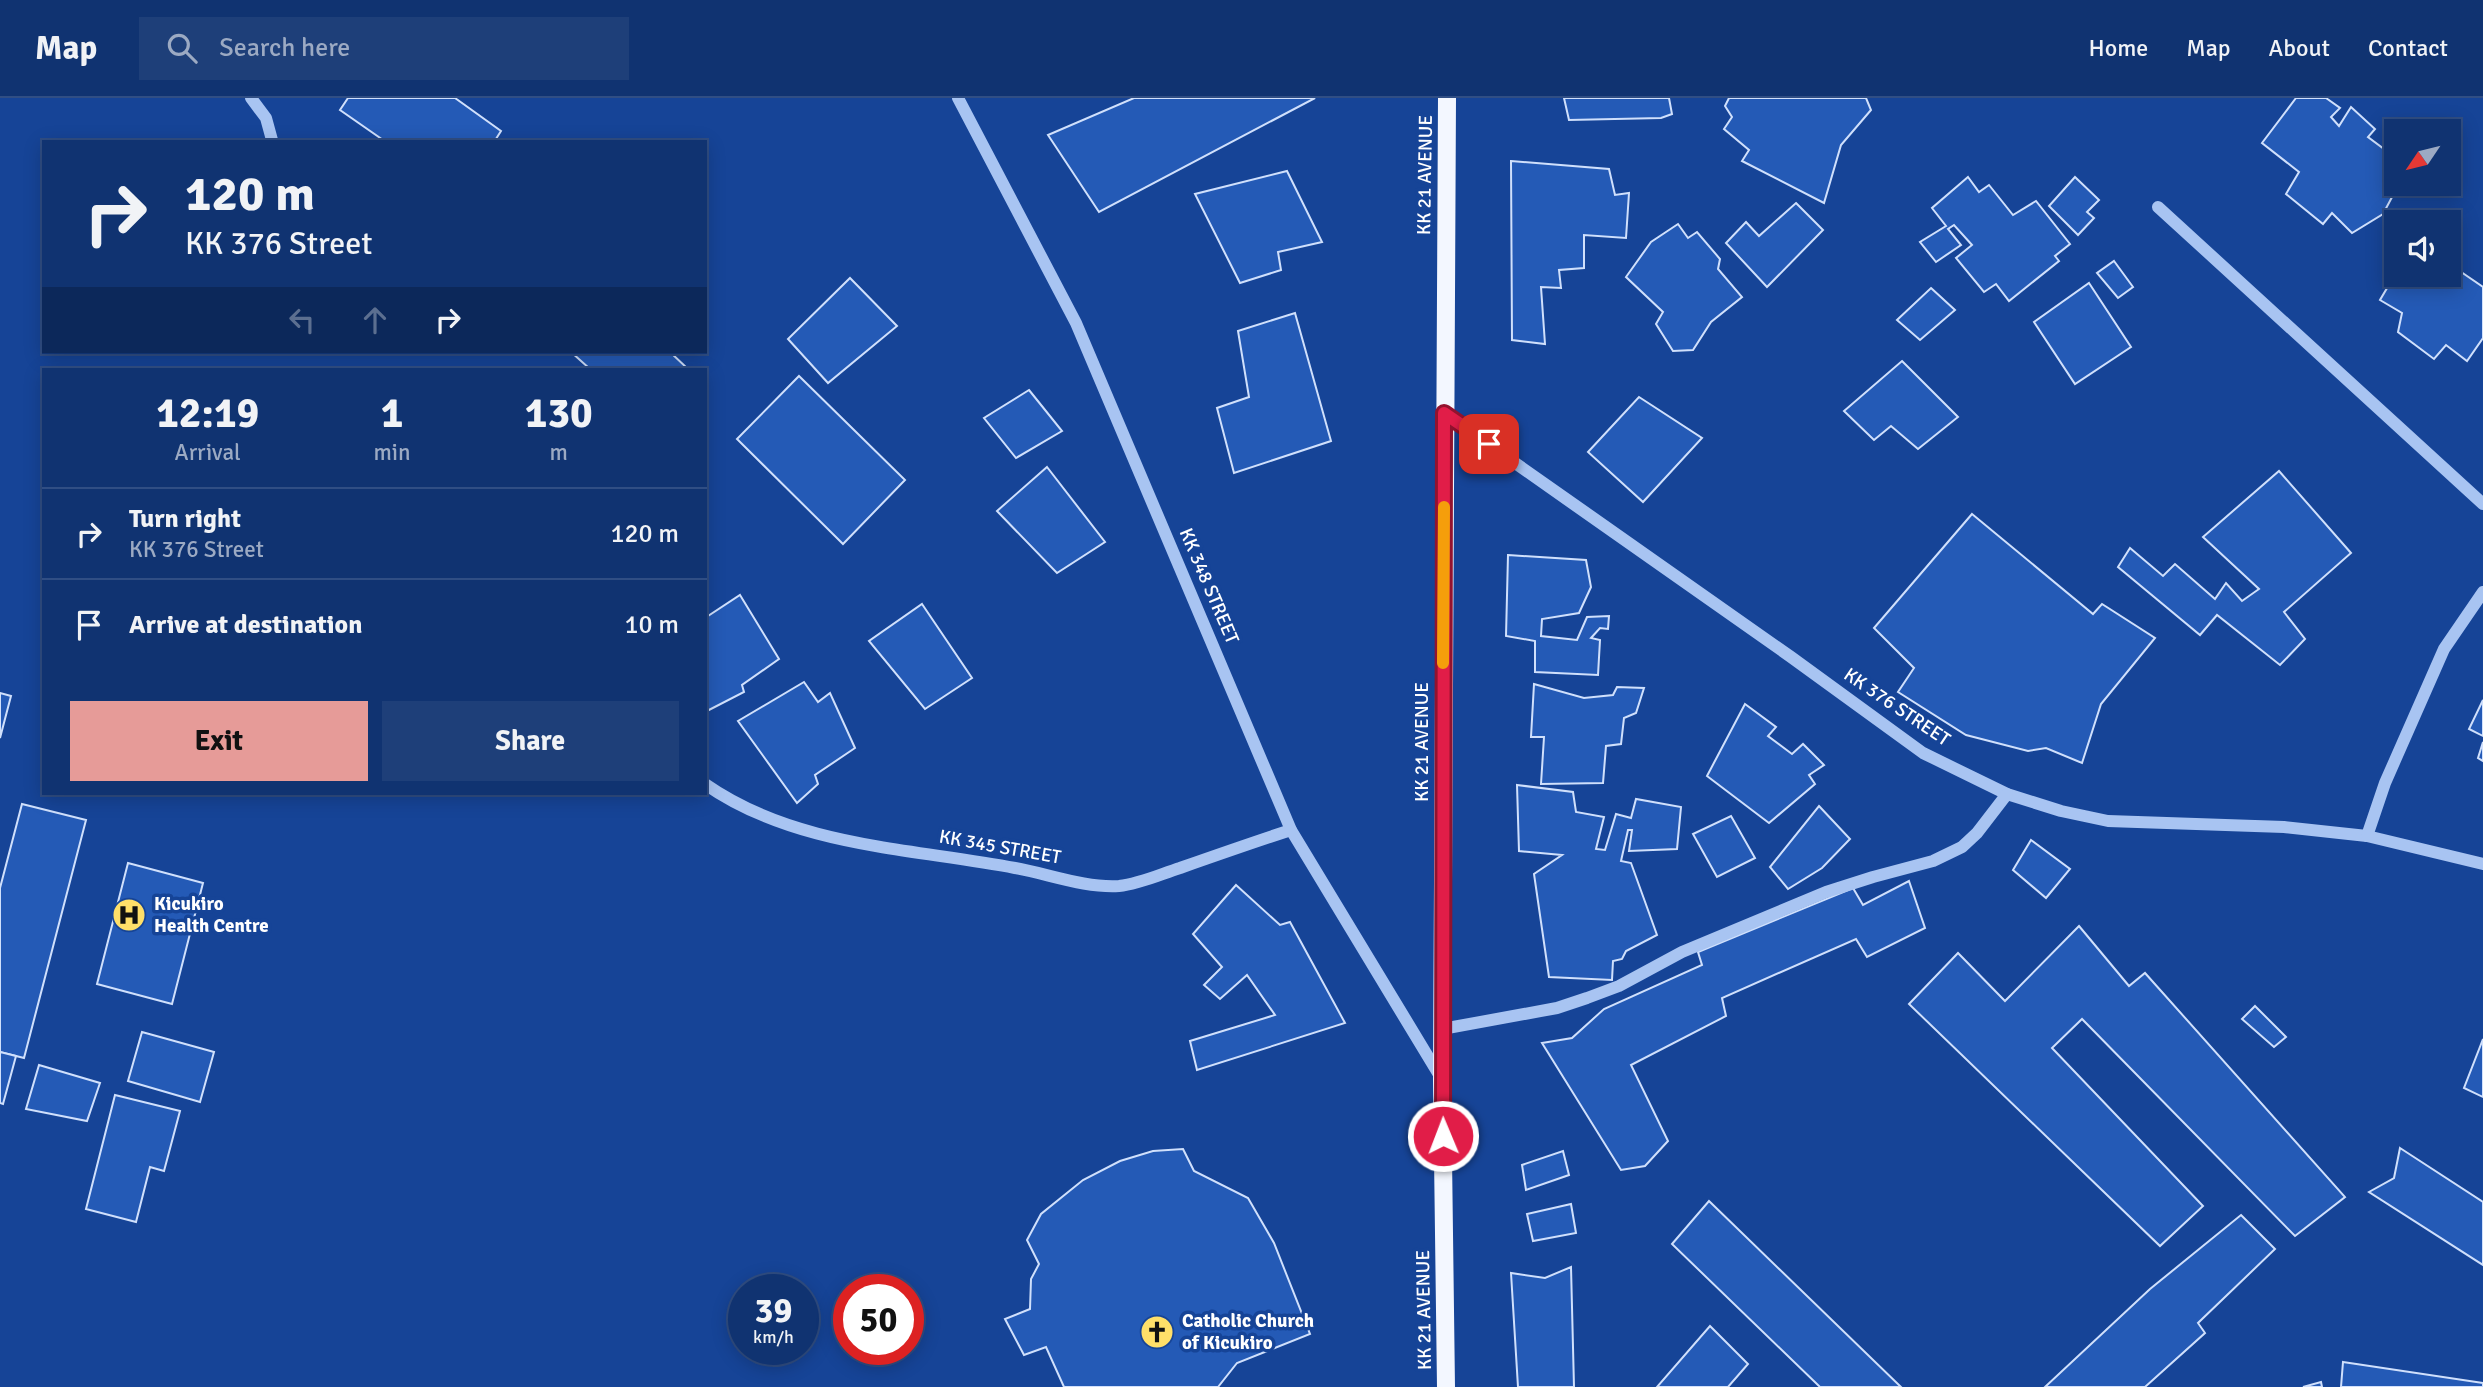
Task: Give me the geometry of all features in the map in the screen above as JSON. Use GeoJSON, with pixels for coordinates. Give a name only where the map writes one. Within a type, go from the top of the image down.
{"type":"FeatureCollection","features":[{"type":"Feature","properties":{"kind":"main road","name":"KK 21 AVENUE"},"geometry":{"type":"LineString","coordinates":[[1446,1387],[1442,1029],[1447,98]]}},
{"type":"Feature","properties":{"kind":"street"},"geometry":{"type":"LineString","coordinates":[[251,98],[266,118],[272,140]]}},
{"type":"Feature","properties":{"kind":"street","name":"KK 348 STREET"},"geometry":{"type":"LineString","coordinates":[[958,98],[1076,323],[1291,830],[1442,1080]]}},
{"type":"Feature","properties":{"kind":"street"},"geometry":{"type":"LineString","coordinates":[[2158,206],[2483,504]]}},
{"type":"Feature","properties":{"kind":"street","name":"KK 376 STREET"},"geometry":{"type":"LineString","coordinates":[[1444,413],[1724,609],[1923,753],[2007,794],[2061,811],[2108,821],[2284,827],[2367,836],[2483,864]]}},
{"type":"Feature","properties":{"kind":"street"},"geometry":{"type":"LineString","coordinates":[[2367,836],[2385,783],[2444,649],[2483,592]]}},
{"type":"Feature","properties":{"kind":"street","name":"KK 345 STREET"},"geometry":{"type":"LineString","coordinates":[[707,785],[761,816],[810,832],[843,840],[1017,868],[1097,886],[1122,886],[1149,879],[1291,830]]}},
{"type":"Feature","properties":{"kind":"street"},"geometry":{"type":"LineString","coordinates":[[1442,1029],[1557,1008],[1587,998],[1619,986],[1682,952],[1826,892],[1933,861],[1962,846],[1977,833],[2007,794]]}},
{"type":"Feature","properties":{"kind":"building"},"geometry":{"type":"Polygon","coordinates":[[[348,98],[455,98],[501,131],[495,140],[383,140],[340,110],[348,98]]]}},
{"type":"Feature","properties":{"kind":"building"},"geometry":{"type":"Polygon","coordinates":[[[1134,98],[1315,98],[1099,212],[1048,135],[1134,98]]]}},
{"type":"Feature","properties":{"kind":"building"},"geometry":{"type":"Polygon","coordinates":[[[1564,98],[1669,98],[1672,114],[1661,118],[1569,120],[1564,98]]]}},
{"type":"Feature","properties":{"kind":"building"},"geometry":{"type":"Polygon","coordinates":[[[1729,98],[1866,98],[1871,110],[1841,145],[1824,203],[1742,161],[1749,150],[1724,129],[1732,117],[1725,106],[1729,98]]]}},
{"type":"Feature","properties":{"kind":"building"},"geometry":{"type":"Polygon","coordinates":[[[2296,98],[2326,98],[2340,108],[2331,117],[2339,126],[2351,107],[2375,129],[2368,137],[2384,149],[2384,196],[2393,196],[2383,214],[2352,233],[2332,213],[2323,224],[2286,194],[2299,172],[2262,143],[2296,98]]]}},
{"type":"Feature","properties":{"kind":"building"},"geometry":{"type":"Polygon","coordinates":[[[1511,161],[1609,169],[1615,195],[1629,193],[1626,238],[1584,235],[1584,268],[1559,270],[1561,288],[1541,287],[1545,344],[1512,340],[1511,161]]]}},
{"type":"Feature","properties":{"kind":"building"},"geometry":{"type":"Polygon","coordinates":[[[1287,171],[1322,242],[1278,252],[1281,270],[1240,283],[1195,194],[1287,171]]]}},
{"type":"Feature","properties":{"kind":"building"},"geometry":{"type":"Polygon","coordinates":[[[1968,177],[1979,192],[1989,185],[2013,215],[2036,201],[2070,244],[2055,256],[2059,261],[2009,301],[1996,284],[1984,292],[1956,258],[1972,245],[1954,225],[1948,229],[1961,245],[1936,262],[1920,242],[1946,226],[1932,208],[1968,177]]]}},
{"type":"Feature","properties":{"kind":"building"},"geometry":{"type":"Polygon","coordinates":[[[2075,177],[2099,200],[2087,212],[2094,218],[2078,235],[2049,206],[2075,177]]]}},
{"type":"Feature","properties":{"kind":"building"},"geometry":{"type":"Polygon","coordinates":[[[1796,203],[1823,230],[1767,287],[1726,243],[1746,222],[1759,236],[1796,203]]]}},
{"type":"Feature","properties":{"kind":"building"},"geometry":{"type":"Polygon","coordinates":[[[1678,224],[1688,238],[1697,232],[1720,259],[1718,269],[1742,297],[1711,322],[1693,350],[1673,351],[1656,324],[1663,312],[1626,277],[1651,242],[1678,224]]]}},
{"type":"Feature","properties":{"kind":"building"},"geometry":{"type":"Polygon","coordinates":[[[2114,261],[2133,287],[2118,298],[2097,273],[2114,261]]]}},
{"type":"Feature","properties":{"kind":"building"},"geometry":{"type":"Polygon","coordinates":[[[2461,272],[2483,287],[2483,338],[2467,361],[2446,345],[2434,359],[2398,332],[2402,313],[2380,300],[2388,287],[2461,287],[2461,272]]]}},
{"type":"Feature","properties":{"kind":"building"},"geometry":{"type":"Polygon","coordinates":[[[850,278],[897,326],[828,383],[788,339],[850,278]]]}},
{"type":"Feature","properties":{"kind":"building"},"geometry":{"type":"Polygon","coordinates":[[[2089,283],[2131,347],[2075,384],[2034,322],[2089,283]]]}},
{"type":"Feature","properties":{"kind":"building"},"geometry":{"type":"Polygon","coordinates":[[[1931,288],[1955,310],[1920,340],[1897,320],[1931,288]]]}},
{"type":"Feature","properties":{"kind":"building"},"geometry":{"type":"Polygon","coordinates":[[[1295,313],[1331,441],[1234,473],[1217,408],[1249,397],[1238,331],[1295,313]]]}},
{"type":"Feature","properties":{"kind":"building"},"geometry":{"type":"Polygon","coordinates":[[[573,354],[672,354],[687,368],[589,368],[573,354]]]}},
{"type":"Feature","properties":{"kind":"building"},"geometry":{"type":"Polygon","coordinates":[[[1902,361],[1958,417],[1918,449],[1891,426],[1874,440],[1844,411],[1902,361]]]}},
{"type":"Feature","properties":{"kind":"building"},"geometry":{"type":"Polygon","coordinates":[[[799,376],[905,480],[843,544],[737,439],[799,376]]]}},
{"type":"Feature","properties":{"kind":"building"},"geometry":{"type":"Polygon","coordinates":[[[1029,390],[1062,431],[1016,458],[984,418],[1029,390]]]}},
{"type":"Feature","properties":{"kind":"building"},"geometry":{"type":"Polygon","coordinates":[[[1639,397],[1702,438],[1643,502],[1588,452],[1639,397]]]}},
{"type":"Feature","properties":{"kind":"building"},"geometry":{"type":"Polygon","coordinates":[[[1047,467],[1105,542],[1057,573],[997,511],[1047,467]]]}},
{"type":"Feature","properties":{"kind":"building"},"geometry":{"type":"Polygon","coordinates":[[[2279,471],[2351,553],[2284,612],[2305,639],[2280,665],[2217,615],[2200,635],[2118,567],[2130,548],[2163,576],[2175,564],[2215,599],[2226,583],[2242,601],[2259,589],[2203,537],[2279,471]]]}},
{"type":"Feature","properties":{"kind":"building"},"geometry":{"type":"Polygon","coordinates":[[[1972,514],[2093,614],[2102,604],[2155,638],[2101,704],[2082,763],[2046,748],[2028,751],[1966,735],[1898,692],[1914,668],[1874,628],[1972,514]]]}},
{"type":"Feature","properties":{"kind":"building"},"geometry":{"type":"Polygon","coordinates":[[[1508,555],[1586,560],[1591,587],[1579,613],[1542,619],[1541,636],[1577,640],[1587,617],[1609,616],[1608,629],[1600,628],[1591,638],[1600,640],[1598,675],[1535,672],[1535,641],[1506,636],[1508,555]]]}},
{"type":"Feature","properties":{"kind":"building"},"geometry":{"type":"Polygon","coordinates":[[[740,595],[779,659],[742,685],[744,692],[707,711],[707,617],[740,595]]]}},
{"type":"Feature","properties":{"kind":"building"},"geometry":{"type":"Polygon","coordinates":[[[922,604],[972,678],[925,709],[869,641],[922,604]]]}},
{"type":"Feature","properties":{"kind":"building"},"geometry":{"type":"Polygon","coordinates":[[[804,682],[818,702],[830,693],[855,748],[815,775],[818,784],[797,803],[738,721],[804,682]]]}},
{"type":"Feature","properties":{"kind":"building"},"geometry":{"type":"Polygon","coordinates":[[[1534,684],[1584,698],[1613,695],[1617,687],[1644,688],[1636,713],[1624,718],[1621,744],[1606,746],[1603,783],[1541,784],[1544,737],[1531,737],[1534,684]]]}},
{"type":"Feature","properties":{"kind":"building"},"geometry":{"type":"Polygon","coordinates":[[[0,693],[11,696],[0,738],[0,693]]]}},
{"type":"Feature","properties":{"kind":"building"},"geometry":{"type":"Polygon","coordinates":[[[2483,700],[2483,736],[2469,729],[2483,700]]]}},
{"type":"Feature","properties":{"kind":"building"},"geometry":{"type":"Polygon","coordinates":[[[1745,704],[1776,727],[1768,736],[1792,754],[1803,744],[1824,765],[1809,775],[1815,784],[1769,823],[1707,776],[1745,704]]]}},
{"type":"Feature","properties":{"kind":"building"},"geometry":{"type":"Polygon","coordinates":[[[2483,742],[2483,761],[2478,758],[2483,742]]]}},
{"type":"Feature","properties":{"kind":"building"},"geometry":{"type":"Polygon","coordinates":[[[1517,785],[1573,792],[1576,812],[1604,817],[1596,849],[1605,850],[1616,814],[1631,818],[1636,799],[1681,807],[1677,849],[1629,851],[1632,830],[1628,830],[1621,861],[1631,863],[1657,935],[1626,951],[1622,959],[1613,961],[1612,980],[1549,977],[1534,874],[1562,855],[1519,851],[1517,785]]]}},
{"type":"Feature","properties":{"kind":"building"},"geometry":{"type":"Polygon","coordinates":[[[22,804],[86,820],[24,1058],[0,1052],[0,888],[22,804]]]}},
{"type":"Feature","properties":{"kind":"building"},"geometry":{"type":"Polygon","coordinates":[[[1819,806],[1850,839],[1822,868],[1788,889],[1770,867],[1819,806]]]}},
{"type":"Feature","properties":{"kind":"building"},"geometry":{"type":"Polygon","coordinates":[[[1731,816],[1755,858],[1717,877],[1693,834],[1731,816]]]}},
{"type":"Feature","properties":{"kind":"building"},"geometry":{"type":"Polygon","coordinates":[[[2031,840],[2070,869],[2046,898],[2013,870],[2031,840]]]}},
{"type":"Feature","properties":{"kind":"building"},"geometry":{"type":"Polygon","coordinates":[[[128,863],[203,883],[172,1004],[97,984],[128,863]]]}},
{"type":"Feature","properties":{"kind":"building"},"geometry":{"type":"Polygon","coordinates":[[[1909,881],[1925,928],[1867,957],[1856,939],[1722,998],[1726,1016],[1631,1065],[1668,1141],[1645,1166],[1621,1170],[1542,1043],[1572,1038],[1604,1009],[1702,965],[1698,952],[1853,888],[1863,905],[1909,881]]]}},
{"type":"Feature","properties":{"kind":"building"},"geometry":{"type":"Polygon","coordinates":[[[1236,885],[1280,925],[1290,922],[1345,1023],[1197,1070],[1190,1041],[1275,1015],[1247,975],[1220,999],[1204,985],[1222,967],[1193,934],[1236,885]]]}},
{"type":"Feature","properties":{"kind":"building"},"geometry":{"type":"Polygon","coordinates":[[[2079,926],[2129,986],[2145,973],[2345,1197],[2295,1236],[2082,1019],[2052,1048],[2203,1206],[2160,1246],[1909,1004],[1958,953],[2005,1001],[2079,926]]]}},
{"type":"Feature","properties":{"kind":"building"},"geometry":{"type":"Polygon","coordinates":[[[2255,1006],[2286,1037],[2274,1047],[2242,1019],[2255,1006]]]}},
{"type":"Feature","properties":{"kind":"building"},"geometry":{"type":"Polygon","coordinates":[[[142,1032],[214,1052],[200,1102],[128,1081],[142,1032]]]}},
{"type":"Feature","properties":{"kind":"building"},"geometry":{"type":"Polygon","coordinates":[[[2483,1039],[2483,1097],[2464,1088],[2483,1039]]]}},
{"type":"Feature","properties":{"kind":"building"},"geometry":{"type":"Polygon","coordinates":[[[0,1052],[16,1056],[3,1104],[0,1103],[0,1052]]]}},
{"type":"Feature","properties":{"kind":"building"},"geometry":{"type":"Polygon","coordinates":[[[39,1065],[100,1083],[87,1121],[26,1109],[39,1065]]]}},
{"type":"Feature","properties":{"kind":"building"},"geometry":{"type":"Polygon","coordinates":[[[115,1095],[180,1111],[164,1171],[150,1167],[136,1222],[86,1209],[115,1095]]]}},
{"type":"Feature","properties":{"kind":"building"},"geometry":{"type":"Polygon","coordinates":[[[2400,1148],[2483,1202],[2483,1265],[2369,1192],[2394,1178],[2400,1148]]]}},
{"type":"Feature","properties":{"kind":"building"},"geometry":{"type":"Polygon","coordinates":[[[1183,1149],[1194,1171],[1248,1198],[1274,1243],[1310,1334],[1237,1363],[1218,1387],[1064,1387],[1046,1347],[1024,1355],[1005,1319],[1030,1309],[1031,1279],[1039,1264],[1027,1240],[1041,1214],[1083,1180],[1120,1161],[1153,1151],[1183,1149]]]}},
{"type":"Feature","properties":{"kind":"building"},"geometry":{"type":"Polygon","coordinates":[[[1563,1151],[1569,1175],[1526,1190],[1522,1165],[1563,1151]]]}},
{"type":"Feature","properties":{"kind":"building"},"geometry":{"type":"Polygon","coordinates":[[[1709,1201],[1901,1387],[1820,1387],[1672,1244],[1709,1201]]]}},
{"type":"Feature","properties":{"kind":"building"},"geometry":{"type":"Polygon","coordinates":[[[1571,1204],[1576,1233],[1533,1241],[1527,1214],[1571,1204]]]}},
{"type":"Feature","properties":{"kind":"building"},"geometry":{"type":"Polygon","coordinates":[[[2241,1215],[2275,1249],[2198,1323],[2205,1333],[2145,1387],[2045,1387],[2150,1289],[2241,1215]]]}},
{"type":"Feature","properties":{"kind":"building"},"geometry":{"type":"Polygon","coordinates":[[[1571,1267],[1574,1387],[1518,1387],[1511,1273],[1545,1278],[1571,1267]]]}},
{"type":"Feature","properties":{"kind":"building"},"geometry":{"type":"Polygon","coordinates":[[[1710,1326],[1748,1364],[1728,1387],[1657,1387],[1710,1326]]]}},
{"type":"Feature","properties":{"kind":"building"},"geometry":{"type":"Polygon","coordinates":[[[2343,1362],[2483,1383],[2483,1387],[2341,1387],[2343,1362]]]}},
{"type":"Feature","properties":{"kind":"building"},"geometry":{"type":"Polygon","coordinates":[[[2321,1382],[2322,1387],[2303,1387],[2321,1382]]]}},
{"type":"Feature","properties":{"kind":"slow traffic"},"geometry":{"type":"LineString","coordinates":[[1443,663],[1444,507]]}},
{"type":"Feature","properties":{"kind":"place","name":"Kicukiro Health Centre"},"geometry":{"type":"Point","coordinates":[129,915]}},
{"type":"Feature","properties":{"kind":"place","name":"Catholic Church of Kicukiro"},"geometry":{"type":"Point","coordinates":[1157,1332]}},
{"type":"Feature","properties":{"kind":"route"},"geometry":{"type":"LineString","coordinates":[[1443,1136],[1444,413],[1489,444]]}}]}
